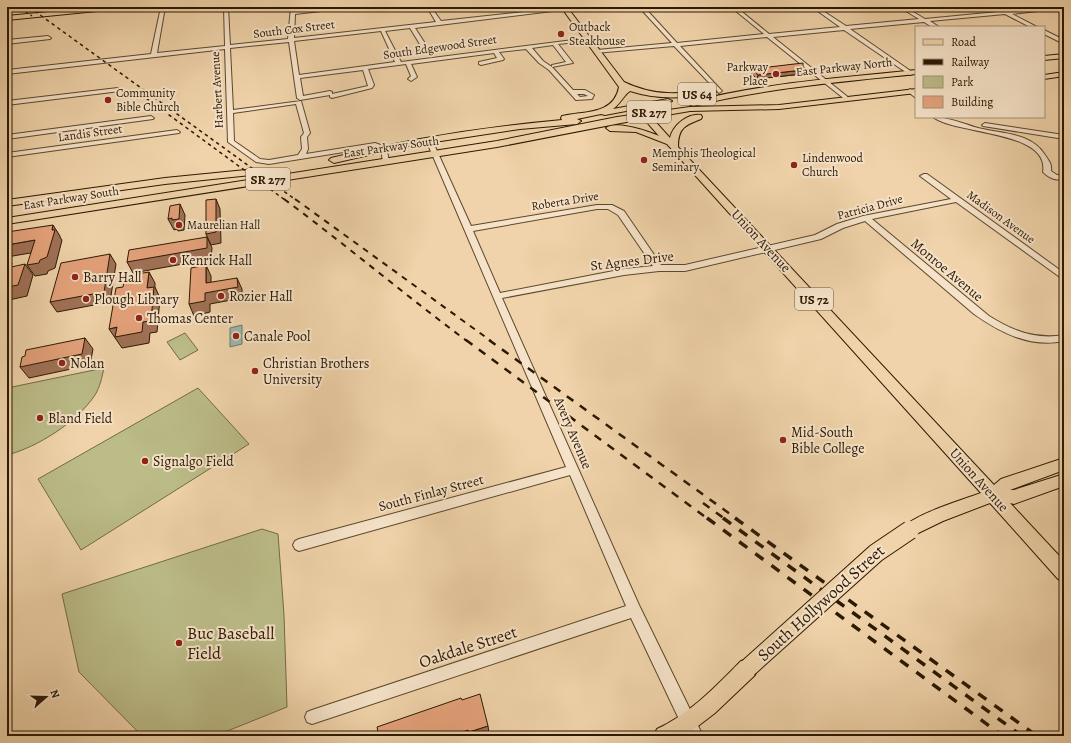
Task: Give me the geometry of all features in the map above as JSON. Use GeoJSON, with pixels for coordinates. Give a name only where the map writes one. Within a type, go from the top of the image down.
{"type":"FeatureCollection","features":[{"type":"Feature","properties":{"kind":"main road"},"geometry":{"type":"LineString","coordinates":[[7,18],[72,9],[117,7]]}},
{"type":"Feature","properties":{"kind":"main road","name":"Union Avenue"},"geometry":{"type":"LineString","coordinates":[[564,8],[651,121],[1064,574]]}},
{"type":"Feature","properties":{"kind":"main road"},"geometry":{"type":"LineString","coordinates":[[1045,58],[1064,56]]}},
{"type":"Feature","properties":{"kind":"main road","name":"East Parkway North"},"geometry":{"type":"LineString","coordinates":[[775,87],[913,72]]}},
{"type":"Feature","properties":{"kind":"main road"},"geometry":{"type":"LineString","coordinates":[[1045,77],[1064,74]]}},
{"type":"Feature","properties":{"kind":"main road"},"geometry":{"type":"LineString","coordinates":[[520,126],[603,111],[611,108],[618,103],[623,94],[622,85]]}},
{"type":"Feature","properties":{"kind":"main road","name":"US 64"},"geometry":{"type":"LineString","coordinates":[[622,85],[638,92],[658,96],[775,87]]}},
{"type":"Feature","properties":{"kind":"main road","name":"East Parkway South"},"geometry":{"type":"LineString","coordinates":[[7,203],[165,181],[243,174],[340,159],[384,148],[520,126],[616,117],[676,107],[775,87]]}},
{"type":"Feature","properties":{"kind":"main road"},"geometry":{"type":"LineString","coordinates":[[558,119],[592,116],[636,103],[750,89]]}},
{"type":"Feature","properties":{"kind":"main road","name":"US 64"},"geometry":{"type":"LineString","coordinates":[[651,121],[914,93]]}},
{"type":"Feature","properties":{"kind":"main road","name":"East Parkway South"},"geometry":{"type":"LineString","coordinates":[[7,221],[167,197],[209,188],[435,154],[528,138],[600,123],[690,109],[779,107]]}},
{"type":"Feature","properties":{"kind":"main road"},"geometry":{"type":"LineString","coordinates":[[610,128],[637,130],[661,139],[674,147],[675,132],[680,126],[698,117]]}},
{"type":"Feature","properties":{"kind":"main road"},"geometry":{"type":"LineString","coordinates":[[528,138],[610,128],[651,121]]}},
{"type":"Feature","properties":{"kind":"main road"},"geometry":{"type":"LineString","coordinates":[[993,495],[1006,484],[1064,464]]}},
{"type":"Feature","properties":{"kind":"main road"},"geometry":{"type":"LineString","coordinates":[[993,495],[1014,497],[1064,480]]}},
{"type":"Feature","properties":{"kind":"main road","name":"South Hollywood Street"},"geometry":{"type":"LineString","coordinates":[[664,736],[691,729],[748,668],[876,553],[910,530],[937,516],[993,495]]}},
{"type":"Feature","properties":{"kind":"street"},"geometry":{"type":"LineString","coordinates":[[154,55],[163,7]]}},
{"type":"Feature","properties":{"kind":"street","name":"Harbert Avenue"},"geometry":{"type":"LineString","coordinates":[[226,7],[226,47],[231,142],[258,160],[268,162],[375,145],[384,148]]}},
{"type":"Feature","properties":{"kind":"street"},"geometry":{"type":"LineString","coordinates":[[301,157],[305,149],[304,137],[306,133],[290,39],[293,10],[353,7]]}},
{"type":"Feature","properties":{"kind":"street"},"geometry":{"type":"LineString","coordinates":[[429,7],[438,22]]}},
{"type":"Feature","properties":{"kind":"street","name":"South Cox Street"},"geometry":{"type":"LineString","coordinates":[[7,72],[438,22],[583,7]]}},
{"type":"Feature","properties":{"kind":"street"},"geometry":{"type":"LineString","coordinates":[[641,7],[719,91]]}},
{"type":"Feature","properties":{"kind":"street"},"geometry":{"type":"LineString","coordinates":[[734,7],[847,99]]}},
{"type":"Feature","properties":{"kind":"street"},"geometry":{"type":"LineString","coordinates":[[814,7],[845,29],[913,72]]}},
{"type":"Feature","properties":{"kind":"street"},"geometry":{"type":"LineString","coordinates":[[901,7],[934,26]]}},
{"type":"Feature","properties":{"kind":"street"},"geometry":{"type":"LineString","coordinates":[[994,7],[1032,26]]}},
{"type":"Feature","properties":{"kind":"street"},"geometry":{"type":"LineString","coordinates":[[597,52],[1064,7]]}},
{"type":"Feature","properties":{"kind":"street"},"geometry":{"type":"LineString","coordinates":[[411,26],[423,45]]}},
{"type":"Feature","properties":{"kind":"street"},"geometry":{"type":"LineString","coordinates":[[382,29],[399,64]]}},
{"type":"Feature","properties":{"kind":"street"},"geometry":{"type":"LineString","coordinates":[[1045,32],[1064,42]]}},
{"type":"Feature","properties":{"kind":"street"},"geometry":{"type":"LineString","coordinates":[[7,42],[48,38]]}},
{"type":"Feature","properties":{"kind":"street","name":"South Edgewood Street"},"geometry":{"type":"LineString","coordinates":[[296,77],[587,39]]}},
{"type":"Feature","properties":{"kind":"street"},"geometry":{"type":"LineString","coordinates":[[554,43],[570,63],[554,66]]}},
{"type":"Feature","properties":{"kind":"street"},"geometry":{"type":"LineString","coordinates":[[528,47],[541,62],[551,69],[571,92]]}},
{"type":"Feature","properties":{"kind":"street"},"geometry":{"type":"LineString","coordinates":[[481,63],[501,60],[495,51]]}},
{"type":"Feature","properties":{"kind":"street"},"geometry":{"type":"LineString","coordinates":[[408,63],[414,77],[411,79]]}},
{"type":"Feature","properties":{"kind":"street"},"geometry":{"type":"LineString","coordinates":[[229,109],[370,87],[371,85],[365,69]]}},
{"type":"Feature","properties":{"kind":"street"},"geometry":{"type":"LineString","coordinates":[[7,103],[118,90]]}},
{"type":"Feature","properties":{"kind":"street"},"geometry":{"type":"LineString","coordinates":[[7,137],[151,118]]}},
{"type":"Feature","properties":{"kind":"street"},"geometry":{"type":"LineString","coordinates":[[939,118],[978,130],[1009,136],[1030,143],[1037,148],[1048,165],[1047,172],[1056,177],[1064,177]]}},
{"type":"Feature","properties":{"kind":"street"},"geometry":{"type":"LineString","coordinates":[[952,118],[970,123],[1064,137]]}},
{"type":"Feature","properties":{"kind":"street","name":"Landis Street"},"geometry":{"type":"LineString","coordinates":[[7,155],[177,132]]}},
{"type":"Feature","properties":{"kind":"street","name":"Avery Avenue"},"geometry":{"type":"LineString","coordinates":[[429,140],[634,610],[691,729]]}},
{"type":"Feature","properties":{"kind":"street"},"geometry":{"type":"LineString","coordinates":[[384,148],[385,161]]}},
{"type":"Feature","properties":{"kind":"street","name":"Madison Avenue"},"geometry":{"type":"LineString","coordinates":[[924,176],[1064,277]]}},
{"type":"Feature","properties":{"kind":"street","name":"Patricia Drive"},"geometry":{"type":"LineString","coordinates":[[769,250],[818,237],[840,226],[866,218],[956,200]]}},
{"type":"Feature","properties":{"kind":"street","name":"Roberta Drive"},"geometry":{"type":"LineString","coordinates":[[469,229],[597,207],[610,207],[621,213],[659,268]]}},
{"type":"Feature","properties":{"kind":"street","name":"Monroe Avenue"},"geometry":{"type":"LineString","coordinates":[[866,218],[976,312],[993,324],[1016,334],[1054,341],[1064,338]]}},
{"type":"Feature","properties":{"kind":"street","name":"St Agnes Drive"},"geometry":{"type":"LineString","coordinates":[[498,296],[624,272],[659,268],[685,268],[769,250]]}},
{"type":"Feature","properties":{"kind":"street","name":"South Finlay Street"},"geometry":{"type":"LineString","coordinates":[[298,545],[572,470]]}},
{"type":"Feature","properties":{"kind":"street","name":"Oakdale Street"},"geometry":{"type":"LineString","coordinates":[[312,717],[634,610]]}},
{"type":"Feature","properties":{"kind":"green space"},"geometry":{"type":"Polygon","coordinates":[[[185,333],[198,350],[180,360],[167,342],[185,333]]]}},
{"type":"Feature","properties":{"kind":"green space","name":"Bland Field"},"geometry":{"type":"Polygon","coordinates":[[[104,368],[97,392],[78,415],[44,440],[7,455],[7,390],[12,387],[104,368]]]}},
{"type":"Feature","properties":{"kind":"green space","name":"Signalgo Field"},"geometry":{"type":"Polygon","coordinates":[[[198,388],[249,444],[81,550],[38,479],[198,388]]]}},
{"type":"Feature","properties":{"kind":"green space","name":"Buc Baseball Field"},"geometry":{"type":"Polygon","coordinates":[[[262,529],[278,534],[284,615],[287,707],[215,736],[142,736],[79,672],[62,594],[262,529]]]}},
{"type":"Feature","properties":{"kind":"water","name":"Canale Pool"},"geometry":{"type":"Polygon","coordinates":[[[242,325],[242,344],[230,347],[230,328],[242,325]]]}},
{"type":"Feature","properties":{"kind":"building"},"geometry":{"type":"Polygon","coordinates":[[[803,63],[803,70],[758,75],[752,69],[803,63]]]}},
{"type":"Feature","properties":{"kind":"building"},"geometry":{"type":"Polygon","coordinates":[[[216,199],[216,232],[206,234],[206,200],[216,199]]]}},
{"type":"Feature","properties":{"kind":"building"},"geometry":{"type":"Polygon","coordinates":[[[180,204],[179,219],[168,219],[170,206],[180,204]]]}},
{"type":"Feature","properties":{"kind":"building"},"geometry":{"type":"Polygon","coordinates":[[[53,225],[52,230],[55,230],[47,257],[40,260],[39,263],[27,265],[35,240],[7,245],[7,232],[53,225]]]}},
{"type":"Feature","properties":{"kind":"building"},"geometry":{"type":"Polygon","coordinates":[[[207,237],[207,248],[127,262],[129,250],[207,237]]]}},
{"type":"Feature","properties":{"kind":"building"},"geometry":{"type":"Polygon","coordinates":[[[110,254],[104,292],[50,302],[61,263],[110,254]]]}},
{"type":"Feature","properties":{"kind":"building"},"geometry":{"type":"Polygon","coordinates":[[[12,263],[11,267],[25,264],[18,285],[7,287],[7,264],[12,263]]]}},
{"type":"Feature","properties":{"kind":"building"},"geometry":{"type":"Polygon","coordinates":[[[206,265],[206,283],[237,278],[238,287],[205,293],[205,301],[189,304],[191,268],[206,265]]]}},
{"type":"Feature","properties":{"kind":"building","name":"Thomas Center"},"geometry":{"type":"Polygon","coordinates":[[[149,272],[147,288],[154,287],[151,321],[143,322],[142,332],[115,337],[117,327],[109,329],[116,288],[123,287],[125,276],[149,272]]]}},
{"type":"Feature","properties":{"kind":"building"},"geometry":{"type":"Polygon","coordinates":[[[85,338],[82,354],[20,367],[22,357],[25,356],[26,350],[85,338]]]}},
{"type":"Feature","properties":{"kind":"building"},"geometry":{"type":"Polygon","coordinates":[[[480,694],[488,726],[469,732],[468,730],[452,736],[379,736],[377,727],[461,698],[462,700],[480,694]]]}},
{"type":"Feature","properties":{"kind":"railway"},"geometry":{"type":"LineString","coordinates":[[19,7],[32,16]]}},
{"type":"Feature","properties":{"kind":"railway"},"geometry":{"type":"LineString","coordinates":[[29,7],[296,200]]}},
{"type":"Feature","properties":{"kind":"railway"},"geometry":{"type":"LineString","coordinates":[[146,98],[285,200]]}},
{"type":"Feature","properties":{"kind":"railway"},"geometry":{"type":"LineString","coordinates":[[284,199],[467,341]]}},
{"type":"Feature","properties":{"kind":"railway"},"geometry":{"type":"LineString","coordinates":[[295,199],[491,341]]}},
{"type":"Feature","properties":{"kind":"railway"},"geometry":{"type":"LineString","coordinates":[[466,340],[708,519]]}},
{"type":"Feature","properties":{"kind":"railway"},"geometry":{"type":"LineString","coordinates":[[489,340],[737,519]]}},
{"type":"Feature","properties":{"kind":"railway"},"geometry":{"type":"LineString","coordinates":[[703,503],[725,519]]}},
{"type":"Feature","properties":{"kind":"railway"},"geometry":{"type":"LineString","coordinates":[[707,518],[1003,736]]}},
{"type":"Feature","properties":{"kind":"railway"},"geometry":{"type":"LineString","coordinates":[[723,518],[1022,736]]}},
{"type":"Feature","properties":{"kind":"railway"},"geometry":{"type":"LineString","coordinates":[[735,518],[1037,736]]}},
{"type":"Feature","properties":{"kind":"place","name":"Outback Steakhouse"},"geometry":{"type":"Point","coordinates":[561,34]}},
{"type":"Feature","properties":{"kind":"place","name":"Parkway Place"},"geometry":{"type":"Point","coordinates":[776,74]}},
{"type":"Feature","properties":{"kind":"place","name":"Community Bible Church"},"geometry":{"type":"Point","coordinates":[108,100]}},
{"type":"Feature","properties":{"kind":"place","name":"Memphis Theological Seminary"},"geometry":{"type":"Point","coordinates":[644,160]}},
{"type":"Feature","properties":{"kind":"place","name":"Lindenwood Church"},"geometry":{"type":"Point","coordinates":[794,165]}},
{"type":"Feature","properties":{"kind":"place","name":"Maurelian Hall"},"geometry":{"type":"Point","coordinates":[179,225]}},
{"type":"Feature","properties":{"kind":"place","name":"Kenrick Hall"},"geometry":{"type":"Point","coordinates":[173,260]}},
{"type":"Feature","properties":{"kind":"place","name":"Barry Hall"},"geometry":{"type":"Point","coordinates":[75,277]}},
{"type":"Feature","properties":{"kind":"place","name":"Rozier Hall"},"geometry":{"type":"Point","coordinates":[221,296]}},
{"type":"Feature","properties":{"kind":"place","name":"Plough Library"},"geometry":{"type":"Point","coordinates":[86,299]}},
{"type":"Feature","properties":{"kind":"place","name":"Thomas Center"},"geometry":{"type":"Point","coordinates":[139,318]}},
{"type":"Feature","properties":{"kind":"place","name":"Canale Pool"},"geometry":{"type":"Point","coordinates":[236,336]}},
{"type":"Feature","properties":{"kind":"place","name":"Nolan"},"geometry":{"type":"Point","coordinates":[62,363]}},
{"type":"Feature","properties":{"kind":"place","name":"Christian Brothers University"},"geometry":{"type":"Point","coordinates":[255,371]}},
{"type":"Feature","properties":{"kind":"place","name":"Bland Field"},"geometry":{"type":"Point","coordinates":[40,418]}},
{"type":"Feature","properties":{"kind":"place","name":"Mid-South Bible College"},"geometry":{"type":"Point","coordinates":[783,440]}},
{"type":"Feature","properties":{"kind":"place","name":"Signalgo Field"},"geometry":{"type":"Point","coordinates":[145,461]}},
{"type":"Feature","properties":{"kind":"place","name":"Buc Baseball Field"},"geometry":{"type":"Point","coordinates":[179,643]}}]}
